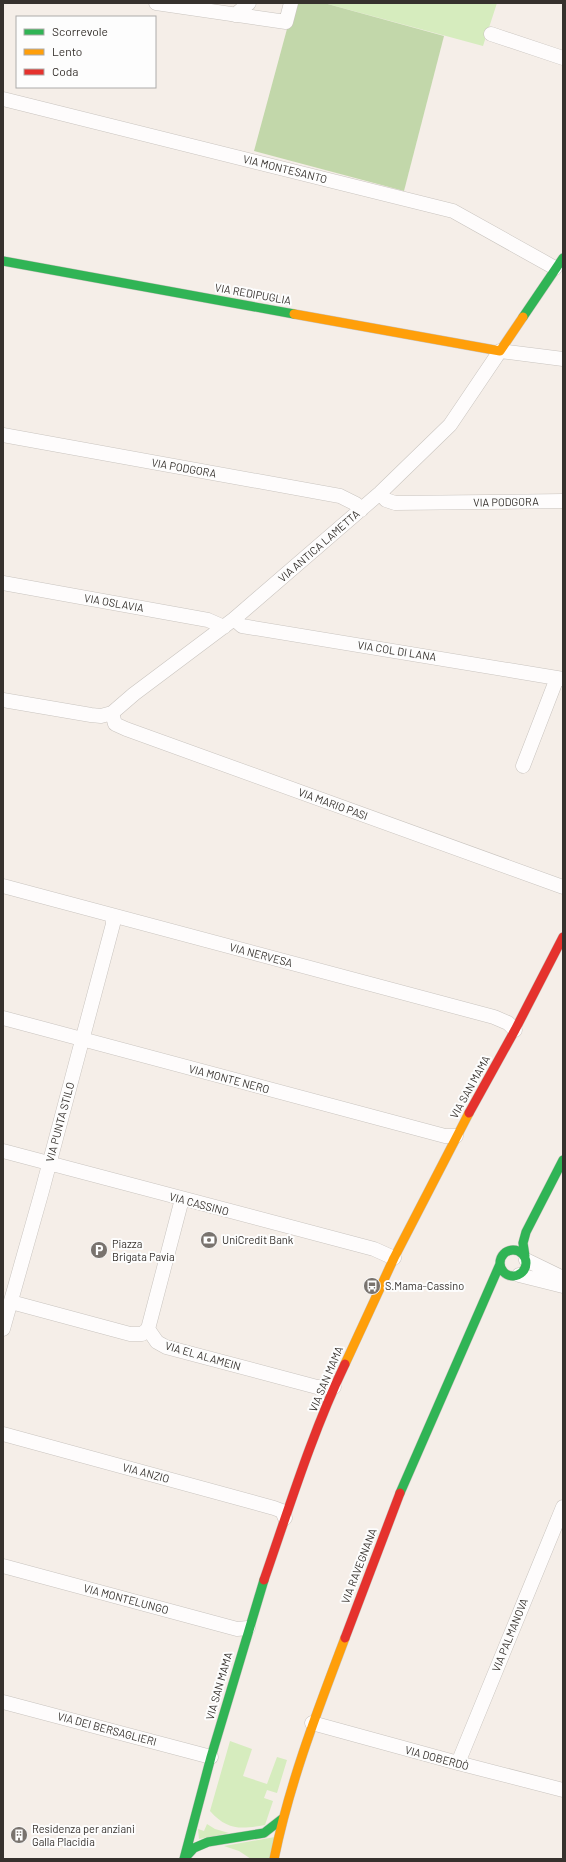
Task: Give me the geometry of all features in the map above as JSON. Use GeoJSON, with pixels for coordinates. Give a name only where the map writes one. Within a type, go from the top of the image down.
{"type":"FeatureCollection","features":[{"type":"Feature","properties":{"kind":"street"},"geometry":{"type":"LineString","coordinates":[[156,3],[286,22],[291,3]]}},
{"type":"Feature","properties":{"kind":"street"},"geometry":{"type":"LineString","coordinates":[[235,15],[249,3]]}},
{"type":"Feature","properties":{"kind":"street"},"geometry":{"type":"LineString","coordinates":[[491,34],[563,58]]}},
{"type":"Feature","properties":{"kind":"street","name":"VIA MONTESANTO"},"geometry":{"type":"LineString","coordinates":[[3,99],[453,211],[559,263]]}},
{"type":"Feature","properties":{"kind":"street","name":"VIA REDIPUGLIA"},"geometry":{"type":"LineString","coordinates":[[3,261],[500,351]]}},
{"type":"Feature","properties":{"kind":"street","name":"VIA ANTICA LAMETTA"},"geometry":{"type":"LineString","coordinates":[[112,713],[134,694],[229,623],[380,493],[450,425],[559,263]]}},
{"type":"Feature","properties":{"kind":"street"},"geometry":{"type":"LineString","coordinates":[[500,351],[563,359]]}},
{"type":"Feature","properties":{"kind":"street","name":"VIA PODGORA"},"geometry":{"type":"LineString","coordinates":[[3,435],[340,496],[356,504],[361,510]]}},
{"type":"Feature","properties":{"kind":"street","name":"VIA PODGORA"},"geometry":{"type":"LineString","coordinates":[[380,493],[386,500],[395,503],[563,501]]}},
{"type":"Feature","properties":{"kind":"street","name":"VIA OSLAVIA"},"geometry":{"type":"LineString","coordinates":[[3,583],[229,623]]}},
{"type":"Feature","properties":{"kind":"street","name":"VIA COL DI LANA"},"geometry":{"type":"LineString","coordinates":[[229,623],[560,678]]}},
{"type":"Feature","properties":{"kind":"street"},"geometry":{"type":"LineString","coordinates":[[523,766],[560,678]]}},
{"type":"Feature","properties":{"kind":"street"},"geometry":{"type":"LineString","coordinates":[[3,700],[91,715],[101,716],[112,713]]}},
{"type":"Feature","properties":{"kind":"street","name":"VIA MARIO PASI"},"geometry":{"type":"LineString","coordinates":[[112,713],[115,724],[126,730],[563,887]]}},
{"type":"Feature","properties":{"kind":"street","name":"VIA NERVESA"},"geometry":{"type":"LineString","coordinates":[[3,886],[494,1017],[508,1023],[515,1030]]}},
{"type":"Feature","properties":{"kind":"street","name":"VIA PUNTA STILO"},"geometry":{"type":"LineString","coordinates":[[3,1329],[113,924],[113,919],[110,915]]}},
{"type":"Feature","properties":{"kind":"street","name":"VIA SAN MAMA"},"geometry":{"type":"LineString","coordinates":[[184,1859],[211,1757],[248,1628],[285,1518],[334,1387],[394,1258],[456,1136],[515,1030],[563,937]]}},
{"type":"Feature","properties":{"kind":"street","name":"VIA MONTE NERO"},"geometry":{"type":"LineString","coordinates":[[3,1018],[445,1136],[456,1136]]}},
{"type":"Feature","properties":{"kind":"street","name":"VIA CASSINO"},"geometry":{"type":"LineString","coordinates":[[3,1151],[374,1249],[394,1258]]}},
{"type":"Feature","properties":{"kind":"street"},"geometry":{"type":"LineString","coordinates":[[515,1276],[525,1269],[526,1258],[523,1243],[526,1232],[563,1160]]}},
{"type":"Feature","properties":{"kind":"street"},"geometry":{"type":"LineString","coordinates":[[11,1302],[130,1334],[142,1334],[148,1329],[182,1199]]}},
{"type":"Feature","properties":{"kind":"street"},"geometry":{"type":"LineString","coordinates":[[563,1278],[526,1258],[518,1251],[509,1251],[502,1256],[500,1264],[503,1272],[563,1286]]}},
{"type":"Feature","properties":{"kind":"street","name":"VIA RAVEGNANA"},"geometry":{"type":"LineString","coordinates":[[274,1859],[282,1819],[301,1754],[312,1723],[401,1489],[490,1290],[500,1264]]}},
{"type":"Feature","properties":{"kind":"street","name":"VIA RAVEGNANA"},"geometry":{"type":"LineString","coordinates":[[490,1290],[499,1282],[515,1276]]}},
{"type":"Feature","properties":{"kind":"street","name":"VIA EL ALAMEIN"},"geometry":{"type":"LineString","coordinates":[[148,1329],[157,1342],[166,1347],[318,1387],[334,1387]]}},
{"type":"Feature","properties":{"kind":"street","name":"VIA ANZIO"},"geometry":{"type":"LineString","coordinates":[[3,1434],[274,1508],[282,1511],[285,1518]]}},
{"type":"Feature","properties":{"kind":"street","name":"VIA PALMANOVA"},"geometry":{"type":"LineString","coordinates":[[458,1764],[563,1507]]}},
{"type":"Feature","properties":{"kind":"street","name":"VIA MONTELUNGO"},"geometry":{"type":"LineString","coordinates":[[3,1566],[237,1629],[248,1628]]}},
{"type":"Feature","properties":{"kind":"street","name":"VIA DEI BERSAGLIERI"},"geometry":{"type":"LineString","coordinates":[[3,1702],[211,1757]]}},
{"type":"Feature","properties":{"kind":"street","name":"VIA DOBERDÒ"},"geometry":{"type":"LineString","coordinates":[[312,1723],[458,1764],[563,1790]]}},
{"type":"Feature","properties":{"kind":"street"},"geometry":{"type":"LineString","coordinates":[[184,1859],[194,1848],[208,1842],[264,1834],[282,1819]]}},
{"type":"Feature","properties":{"kind":"green space"},"geometry":{"type":"Polygon","coordinates":[[[294,3],[324,3],[444,36],[404,191],[254,151],[294,3]]]}},
{"type":"Feature","properties":{"kind":"green space"},"geometry":{"type":"Polygon","coordinates":[[[324,3],[497,3],[483,46],[324,3]]]}},
{"type":"Feature","properties":{"kind":"green space"},"geometry":{"type":"Polygon","coordinates":[[[230,1741],[252,1749],[243,1776],[267,1784],[277,1757],[287,1760],[277,1793],[267,1790],[264,1798],[273,1801],[265,1825],[242,1828],[235,1827],[223,1822],[210,1811],[230,1741]]]}},
{"type":"Feature","properties":{"kind":"green space"},"geometry":{"type":"Polygon","coordinates":[[[207,1824],[215,1829],[229,1833],[199,1839],[198,1829],[204,1831],[207,1824]]]}},
{"type":"Feature","properties":{"kind":"green space"},"geometry":{"type":"Polygon","coordinates":[[[275,1837],[270,1859],[251,1859],[239,1851],[224,1846],[275,1837]]]}},
{"type":"Feature","properties":{"kind":"traffic: fast"},"geometry":{"type":"LineString","coordinates":[[523,317],[563,258]]}},
{"type":"Feature","properties":{"kind":"traffic: fast"},"geometry":{"type":"LineString","coordinates":[[3,261],[294,314]]}},
{"type":"Feature","properties":{"kind":"traffic: fast"},"geometry":{"type":"LineString","coordinates":[[525,1256],[523,1243],[526,1232],[563,1160]]}},
{"type":"Feature","properties":{"kind":"traffic: fast"},"geometry":{"type":"LineString","coordinates":[[513,1250],[522,1254],[526,1263],[522,1272],[513,1276],[504,1272],[500,1263],[504,1254],[513,1250]]}},
{"type":"Feature","properties":{"kind":"traffic: fast"},"geometry":{"type":"LineString","coordinates":[[400,1493],[500,1264]]}},
{"type":"Feature","properties":{"kind":"traffic: fast"},"geometry":{"type":"LineString","coordinates":[[184,1859],[211,1757],[264,1580]]}},
{"type":"Feature","properties":{"kind":"traffic: fast"},"geometry":{"type":"LineString","coordinates":[[184,1859],[194,1848],[208,1842],[264,1833],[282,1819]]}},
{"type":"Feature","properties":{"kind":"traffic: slow"},"geometry":{"type":"LineString","coordinates":[[294,314],[500,351],[523,317]]}},
{"type":"Feature","properties":{"kind":"traffic: slow"},"geometry":{"type":"LineString","coordinates":[[345,1364],[394,1258],[469,1113]]}},
{"type":"Feature","properties":{"kind":"traffic: slow"},"geometry":{"type":"LineString","coordinates":[[274,1859],[280,1830],[296,1774],[314,1720],[345,1638]]}},
{"type":"Feature","properties":{"kind":"traffic: jam"},"geometry":{"type":"LineString","coordinates":[[469,1113],[515,1030],[563,937]]}},
{"type":"Feature","properties":{"kind":"traffic: jam"},"geometry":{"type":"LineString","coordinates":[[264,1580],[311,1444],[345,1364]]}},
{"type":"Feature","properties":{"kind":"traffic: jam"},"geometry":{"type":"LineString","coordinates":[[345,1638],[400,1493]]}},
{"type":"Feature","properties":{"kind":"place","name":"UniCredit Bank"},"geometry":{"type":"Point","coordinates":[209,1240]}},
{"type":"Feature","properties":{"kind":"place","name":"Piazza Brigata Pavia"},"geometry":{"type":"Point","coordinates":[99,1250]}},
{"type":"Feature","properties":{"kind":"place","name":"S.Mama-Cassino"},"geometry":{"type":"Point","coordinates":[372,1286]}},
{"type":"Feature","properties":{"kind":"place","name":"Residenza per anziani Galla Placidia"},"geometry":{"type":"Point","coordinates":[19,1835]}}]}
